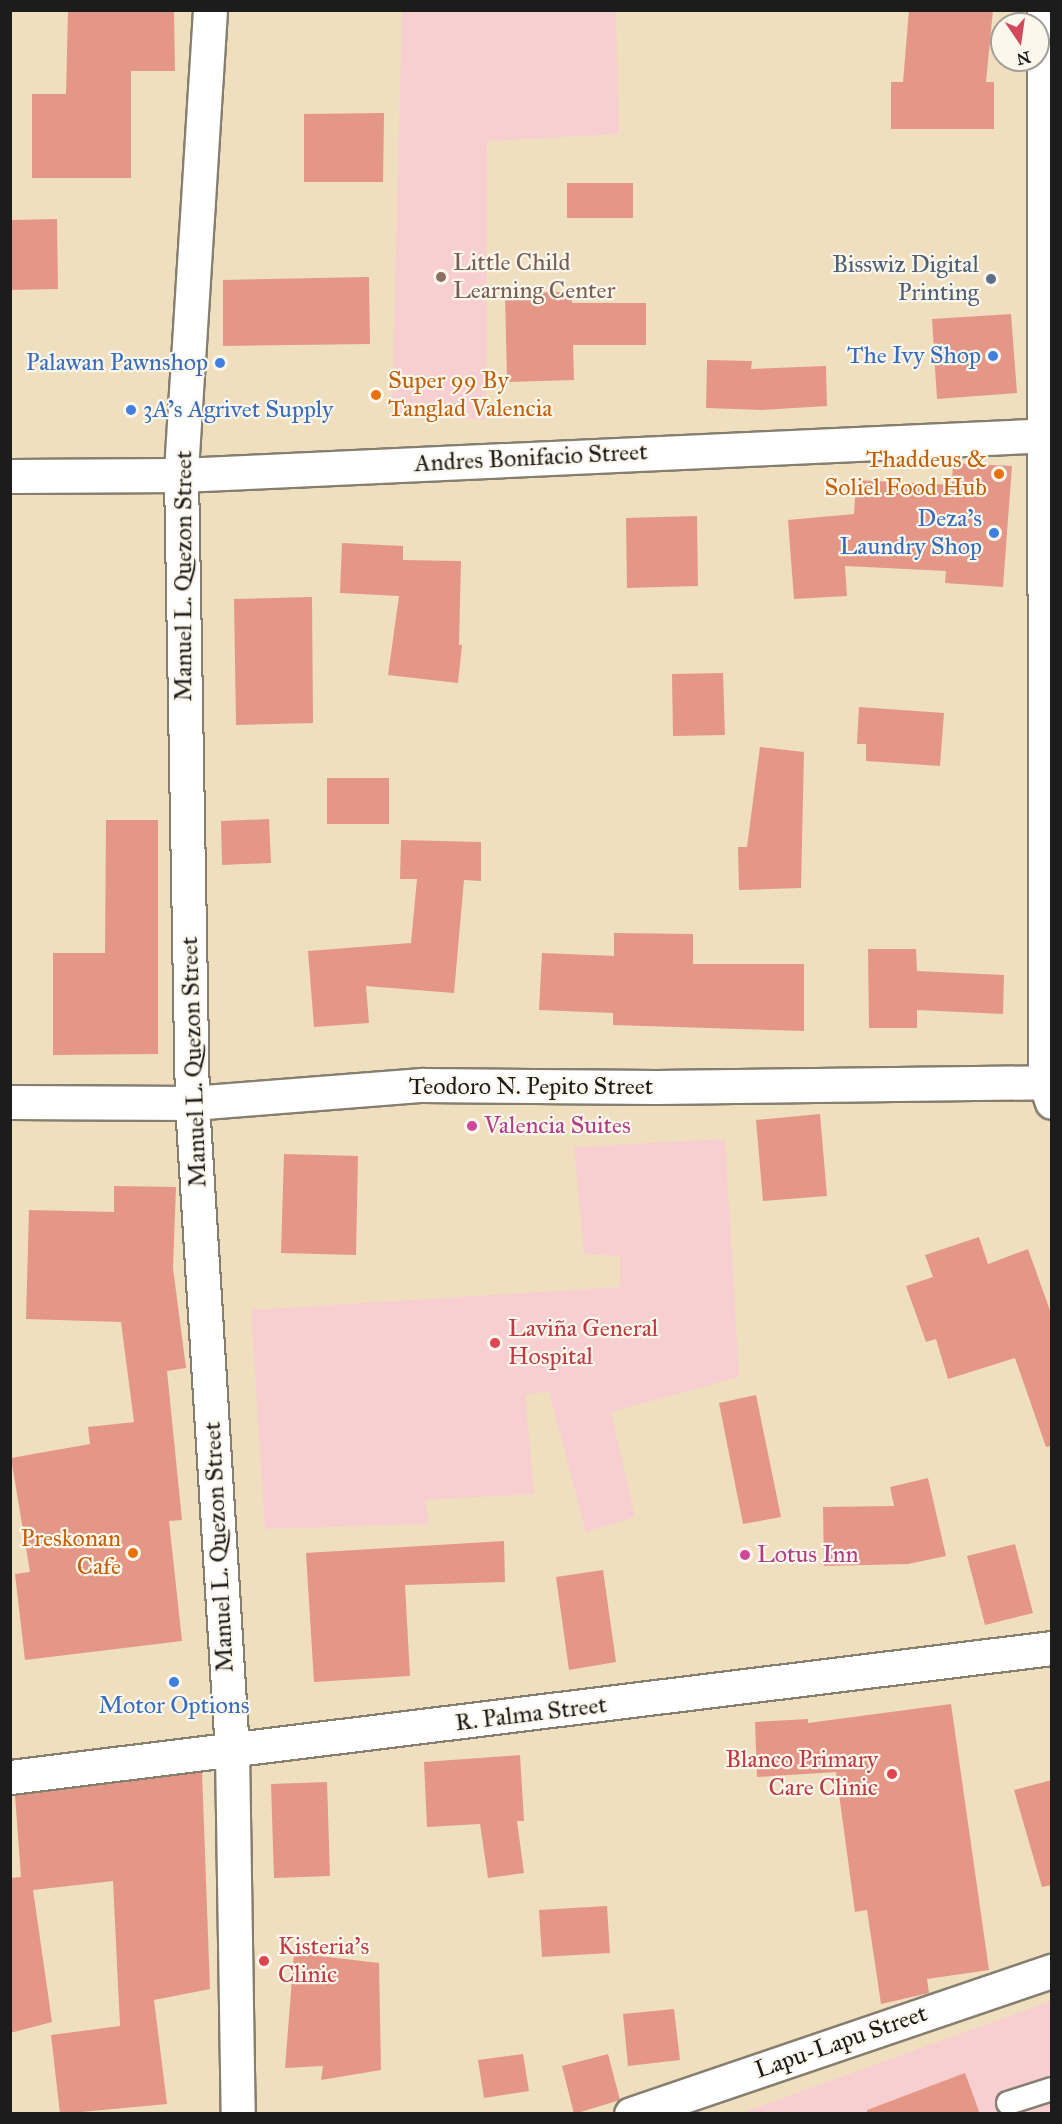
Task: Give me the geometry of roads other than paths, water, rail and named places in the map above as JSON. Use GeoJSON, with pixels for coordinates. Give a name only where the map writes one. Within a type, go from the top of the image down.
{"type":"FeatureCollection","features":[{"type":"Feature","properties":{"kind":"street","name":"Manuel L. Quezon Street"},"geometry":{"type":"LineString","coordinates":[[210,10],[181,476],[192,1103],[232,1751],[238,2114]]}},
{"type":"Feature","properties":{"kind":"street"},"geometry":{"type":"LineString","coordinates":[[1044,10],[1049,1089]]}},
{"type":"Feature","properties":{"kind":"street","name":"Andres Bonifacio Street"},"geometry":{"type":"LineString","coordinates":[[10,476],[181,476],[818,443],[1047,436]]}},
{"type":"Feature","properties":{"kind":"street","name":"Teodoro N. Pepito Street"},"geometry":{"type":"LineString","coordinates":[[10,1101],[192,1103],[422,1084],[1049,1089]]}},
{"type":"Feature","properties":{"kind":"street","name":"R. Palma Street"},"geometry":{"type":"LineString","coordinates":[[10,1777],[1052,1648]]}},
{"type":"Feature","properties":{"kind":"street","name":"Lapu-Lapu Street"},"geometry":{"type":"LineString","coordinates":[[631,2114],[1052,1971]]}},
{"type":"Feature","properties":{"kind":"lane"},"geometry":{"type":"LineString","coordinates":[[1008,2103],[1052,2090]]}},
{"type":"Feature","properties":{"kind":"place","name":"Little Child Learning Center"},"geometry":{"type":"Point","coordinates":[441,277]}},
{"type":"Feature","properties":{"kind":"place","name":"Bisswiz Digital Printing"},"geometry":{"type":"Point","coordinates":[991,279]}},
{"type":"Feature","properties":{"kind":"place","name":"The Ivy Shop"},"geometry":{"type":"Point","coordinates":[993,356]}},
{"type":"Feature","properties":{"kind":"place","name":"Palawan Pawnshop"},"geometry":{"type":"Point","coordinates":[220,363]}},
{"type":"Feature","properties":{"kind":"place","name":"Super 99 By Tanglad Valencia"},"geometry":{"type":"Point","coordinates":[376,395]}},
{"type":"Feature","properties":{"kind":"place","name":"3A’s Agrivet Supply"},"geometry":{"type":"Point","coordinates":[131,410]}},
{"type":"Feature","properties":{"kind":"place","name":"Thaddeus & Soliel Food Hub"},"geometry":{"type":"Point","coordinates":[999,474]}},
{"type":"Feature","properties":{"kind":"place","name":"Deza’s Laundry Shop"},"geometry":{"type":"Point","coordinates":[994,533]}},
{"type":"Feature","properties":{"kind":"place","name":"Valencia Suites"},"geometry":{"type":"Point","coordinates":[472,1126]}},
{"type":"Feature","properties":{"kind":"place","name":"Laviña General Hospital"},"geometry":{"type":"Point","coordinates":[495,1343]}},
{"type":"Feature","properties":{"kind":"place","name":"Preskonan Cafe"},"geometry":{"type":"Point","coordinates":[133,1553]}},
{"type":"Feature","properties":{"kind":"place","name":"Lotus Inn"},"geometry":{"type":"Point","coordinates":[745,1555]}},
{"type":"Feature","properties":{"kind":"place","name":"Motor Options"},"geometry":{"type":"Point","coordinates":[174,1682]}},
{"type":"Feature","properties":{"kind":"place","name":"Blanco Primary Care Clinic"},"geometry":{"type":"Point","coordinates":[892,1774]}},
{"type":"Feature","properties":{"kind":"place","name":"Kisteria’s Clinic"},"geometry":{"type":"Point","coordinates":[264,1961]}}]}
